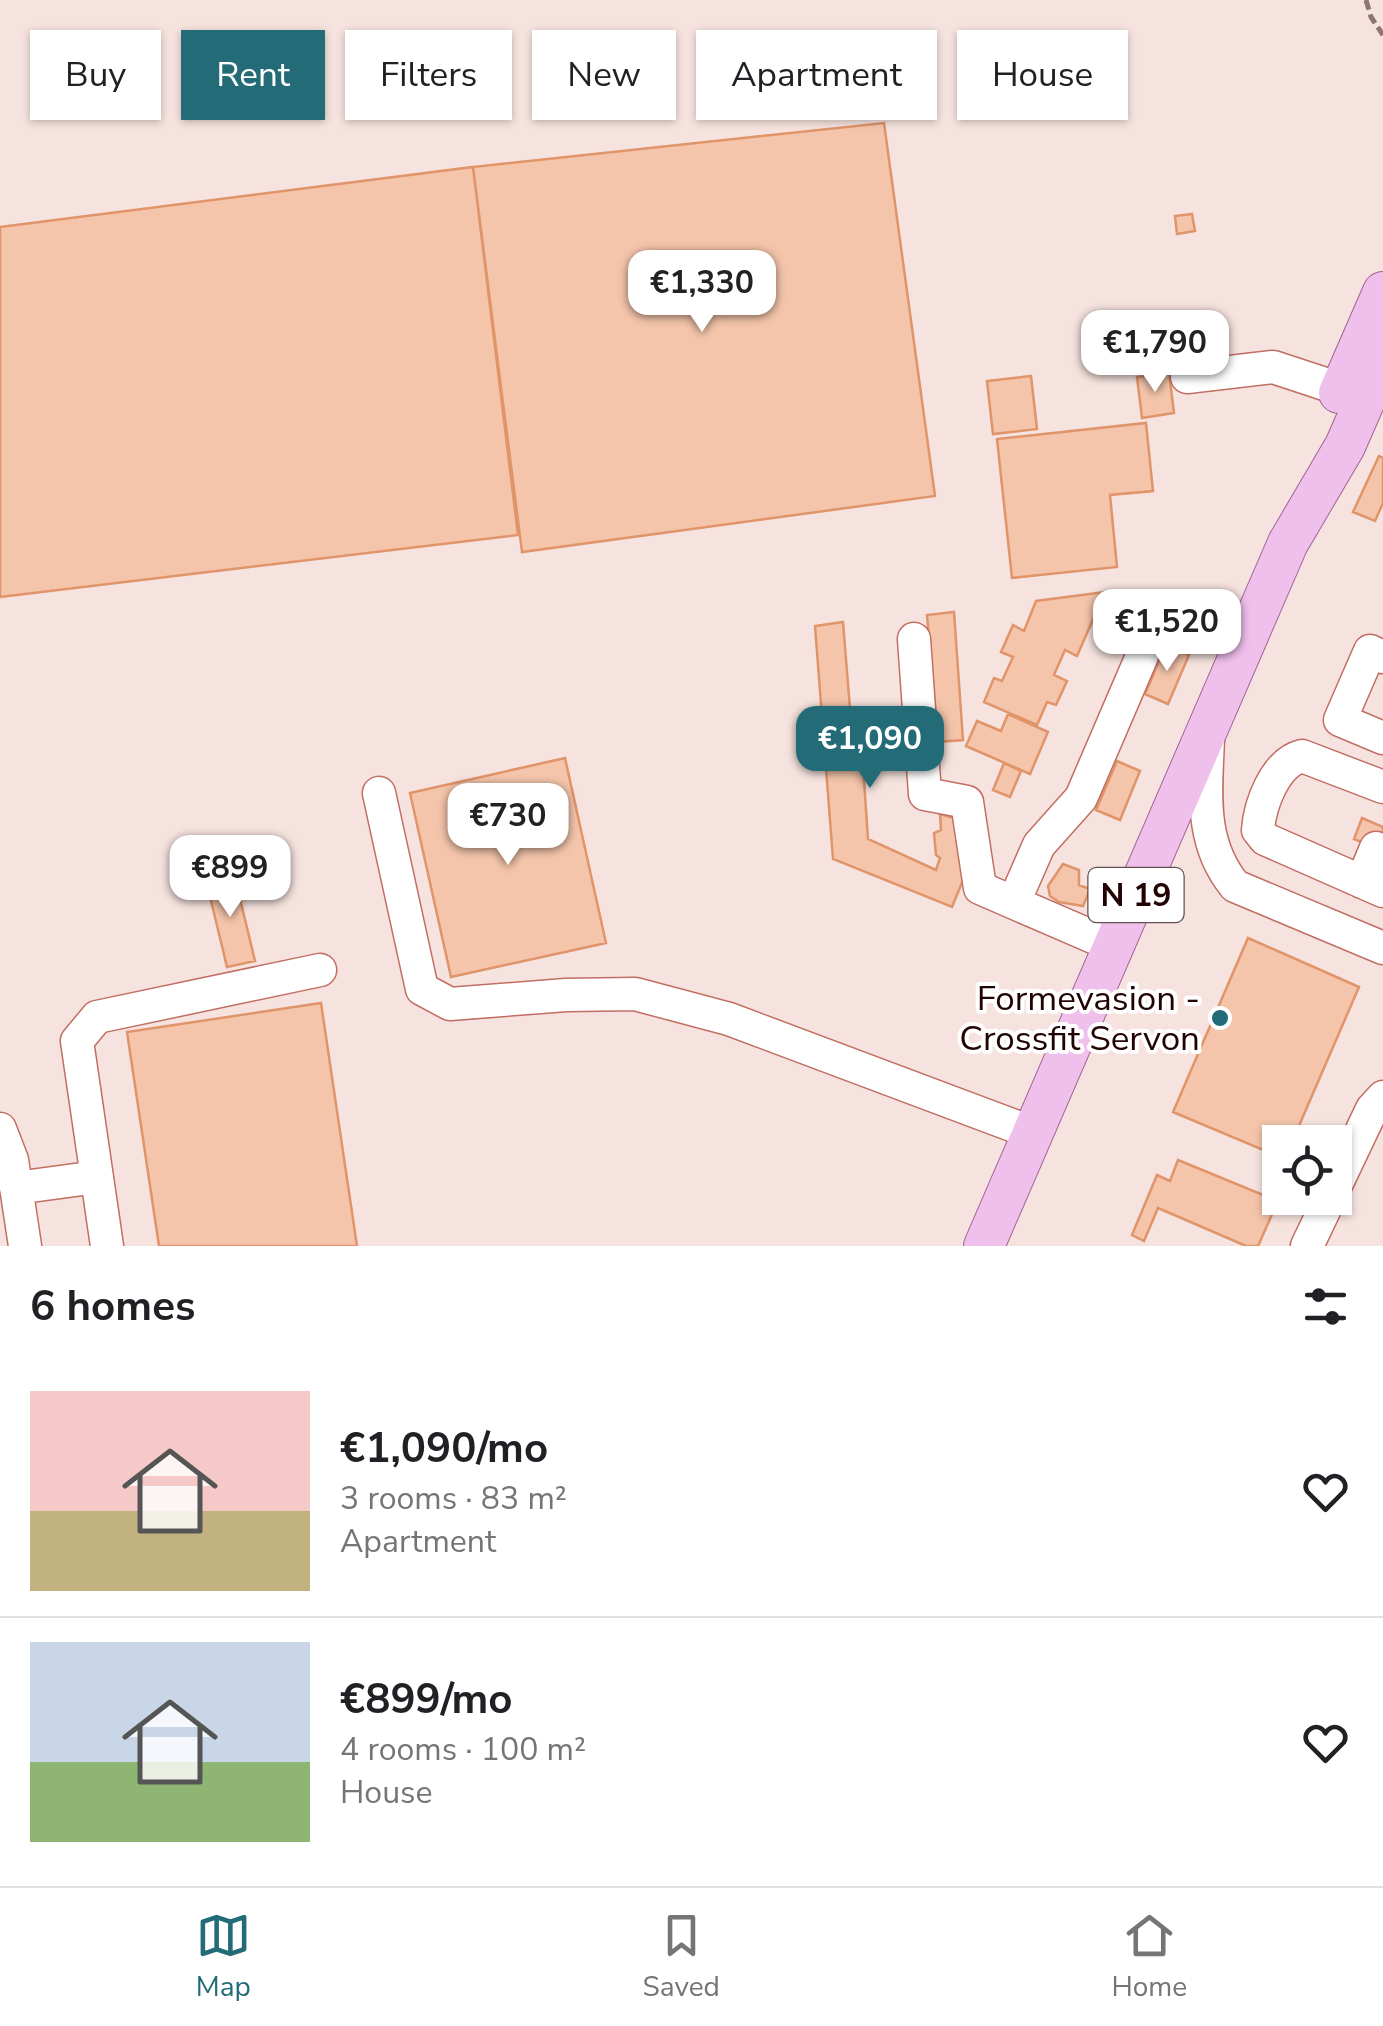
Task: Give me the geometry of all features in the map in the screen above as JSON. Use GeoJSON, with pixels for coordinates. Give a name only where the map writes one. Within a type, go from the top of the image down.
{"type":"FeatureCollection","features":[{"type":"Feature","properties":{"kind":"main road","name":"N 19"},"geometry":{"type":"LineString","coordinates":[[1288,543],[1306,478],[1383,292]]}},
{"type":"Feature","properties":{"kind":"main road","name":"N 19"},"geometry":{"type":"LineString","coordinates":[[984,1246],[1288,543],[1346,446],[1383,360]]}},
{"type":"Feature","properties":{"kind":"street"},"geometry":{"type":"LineString","coordinates":[[1187,377],[1273,367],[1340,390]]}},
{"type":"Feature","properties":{"kind":"street"},"geometry":{"type":"LineString","coordinates":[[914,639],[925,794],[967,802],[980,888],[1114,946]]}},
{"type":"Feature","properties":{"kind":"street"},"geometry":{"type":"LineString","coordinates":[[1383,657],[1370,651],[1340,720],[1383,738]]}},
{"type":"Feature","properties":{"kind":"street"},"geometry":{"type":"LineString","coordinates":[[1014,902],[1039,845],[1081,798],[1142,656]]}},
{"type":"Feature","properties":{"kind":"street"},"geometry":{"type":"LineString","coordinates":[[1208,727],[1205,825],[1221,869],[1235,886],[1383,948]]}},
{"type":"Feature","properties":{"kind":"street"},"geometry":{"type":"LineString","coordinates":[[1235,886],[1280,768],[1290,759],[1302,756],[1383,787]]}},
{"type":"Feature","properties":{"kind":"street"},"geometry":{"type":"LineString","coordinates":[[379,793],[422,989],[450,1004],[635,994],[729,1018],[1033,1133]]}},
{"type":"Feature","properties":{"kind":"street"},"geometry":{"type":"LineString","coordinates":[[1258,830],[1265,839],[1373,887],[1376,848]]}},
{"type":"Feature","properties":{"kind":"street"},"geometry":{"type":"LineString","coordinates":[[107,1246],[77,1041],[97,1018],[320,970]]}},
{"type":"Feature","properties":{"kind":"street"},"geometry":{"type":"LineString","coordinates":[[1352,1151],[1372,1108],[1383,1097]]}},
{"type":"Feature","properties":{"kind":"street"},"geometry":{"type":"LineString","coordinates":[[0,1129],[12,1160],[25,1246]]}},
{"type":"Feature","properties":{"kind":"street"},"geometry":{"type":"LineString","coordinates":[[16,1188],[97,1177]]}},
{"type":"Feature","properties":{"kind":"street"},"geometry":{"type":"LineString","coordinates":[[1307,1246],[1322,1215]]}},
{"type":"Feature","properties":{"kind":"path"},"geometry":{"type":"LineString","coordinates":[[1366,0],[1383,35]]}},
{"type":"Feature","properties":{"kind":"building"},"geometry":{"type":"Polygon","coordinates":[[[884,123],[935,496],[522,552],[473,167],[884,123]]]}},
{"type":"Feature","properties":{"kind":"building"},"geometry":{"type":"Polygon","coordinates":[[[473,167],[518,535],[0,597],[0,227],[473,167]]]}},
{"type":"Feature","properties":{"kind":"building"},"geometry":{"type":"Polygon","coordinates":[[[1192,214],[1195,231],[1177,234],[1175,216],[1192,214]]]}},
{"type":"Feature","properties":{"kind":"building"},"geometry":{"type":"Polygon","coordinates":[[[1169,373],[1174,413],[1142,418],[1137,377],[1169,373]]]}},
{"type":"Feature","properties":{"kind":"building"},"geometry":{"type":"Polygon","coordinates":[[[1031,376],[1037,429],[993,434],[987,381],[1031,376]]]}},
{"type":"Feature","properties":{"kind":"building"},"geometry":{"type":"Polygon","coordinates":[[[1146,423],[1153,491],[1110,495],[1117,567],[1012,578],[997,439],[1146,423]]]}},
{"type":"Feature","properties":{"kind":"building"},"geometry":{"type":"Polygon","coordinates":[[[1379,456],[1383,458],[1383,503],[1375,521],[1353,512],[1379,456]]]}},
{"type":"Feature","properties":{"kind":"building"},"geometry":{"type":"Polygon","coordinates":[[[1105,592],[1077,656],[1065,650],[1054,675],[1067,681],[1056,705],[1047,702],[1037,725],[984,702],[994,678],[1002,681],[1013,657],[1001,652],[1013,625],[1024,631],[1036,601],[1105,592]]]}},
{"type":"Feature","properties":{"kind":"building"},"geometry":{"type":"Polygon","coordinates":[[[954,612],[963,740],[938,742],[927,615],[954,612]]]}},
{"type":"Feature","properties":{"kind":"building"},"geometry":{"type":"Polygon","coordinates":[[[843,622],[851,721],[860,721],[868,839],[936,870],[940,858],[936,855],[934,833],[941,830],[940,814],[957,819],[966,873],[952,907],[833,859],[815,626],[843,622]]]}},
{"type":"Feature","properties":{"kind":"building"},"geometry":{"type":"Polygon","coordinates":[[[1166,645],[1189,655],[1168,704],[1145,694],[1166,645]]]}},
{"type":"Feature","properties":{"kind":"building"},"geometry":{"type":"Polygon","coordinates":[[[1008,714],[1048,732],[1030,774],[966,746],[977,721],[1001,731],[1008,714]]]}},
{"type":"Feature","properties":{"kind":"building"},"geometry":{"type":"Polygon","coordinates":[[[565,758],[606,943],[451,977],[410,793],[565,758]]]}},
{"type":"Feature","properties":{"kind":"building"},"geometry":{"type":"Polygon","coordinates":[[[1117,761],[1140,771],[1120,820],[1096,810],[1117,761]]]}},
{"type":"Feature","properties":{"kind":"building"},"geometry":{"type":"Polygon","coordinates":[[[1004,763],[1021,771],[1010,797],[993,790],[1004,763]]]}},
{"type":"Feature","properties":{"kind":"building"},"geometry":{"type":"Polygon","coordinates":[[[1362,818],[1383,827],[1383,851],[1354,839],[1362,818]]]}},
{"type":"Feature","properties":{"kind":"building"},"geometry":{"type":"Polygon","coordinates":[[[1063,864],[1079,870],[1079,885],[1090,889],[1083,906],[1059,902],[1050,896],[1048,886],[1063,864]]]}},
{"type":"Feature","properties":{"kind":"building"},"geometry":{"type":"Polygon","coordinates":[[[234,874],[255,961],[227,967],[206,880],[234,874]]]}},
{"type":"Feature","properties":{"kind":"building"},"geometry":{"type":"Polygon","coordinates":[[[1248,938],[1359,987],[1299,1125],[1262,1125],[1262,1149],[1173,1112],[1248,938]]]}},
{"type":"Feature","properties":{"kind":"building"},"geometry":{"type":"Polygon","coordinates":[[[321,1003],[357,1246],[159,1246],[127,1032],[321,1003]]]}},
{"type":"Feature","properties":{"kind":"building"},"geometry":{"type":"Polygon","coordinates":[[[1178,1160],[1262,1194],[1262,1215],[1272,1215],[1258,1246],[1246,1246],[1158,1208],[1144,1241],[1132,1235],[1157,1175],[1170,1181],[1178,1160]]]}},
{"type":"Feature","properties":{"kind":"place","name":"Formevasion - Crossfit Servon"},"geometry":{"type":"Point","coordinates":[1220,1018]}}]}
